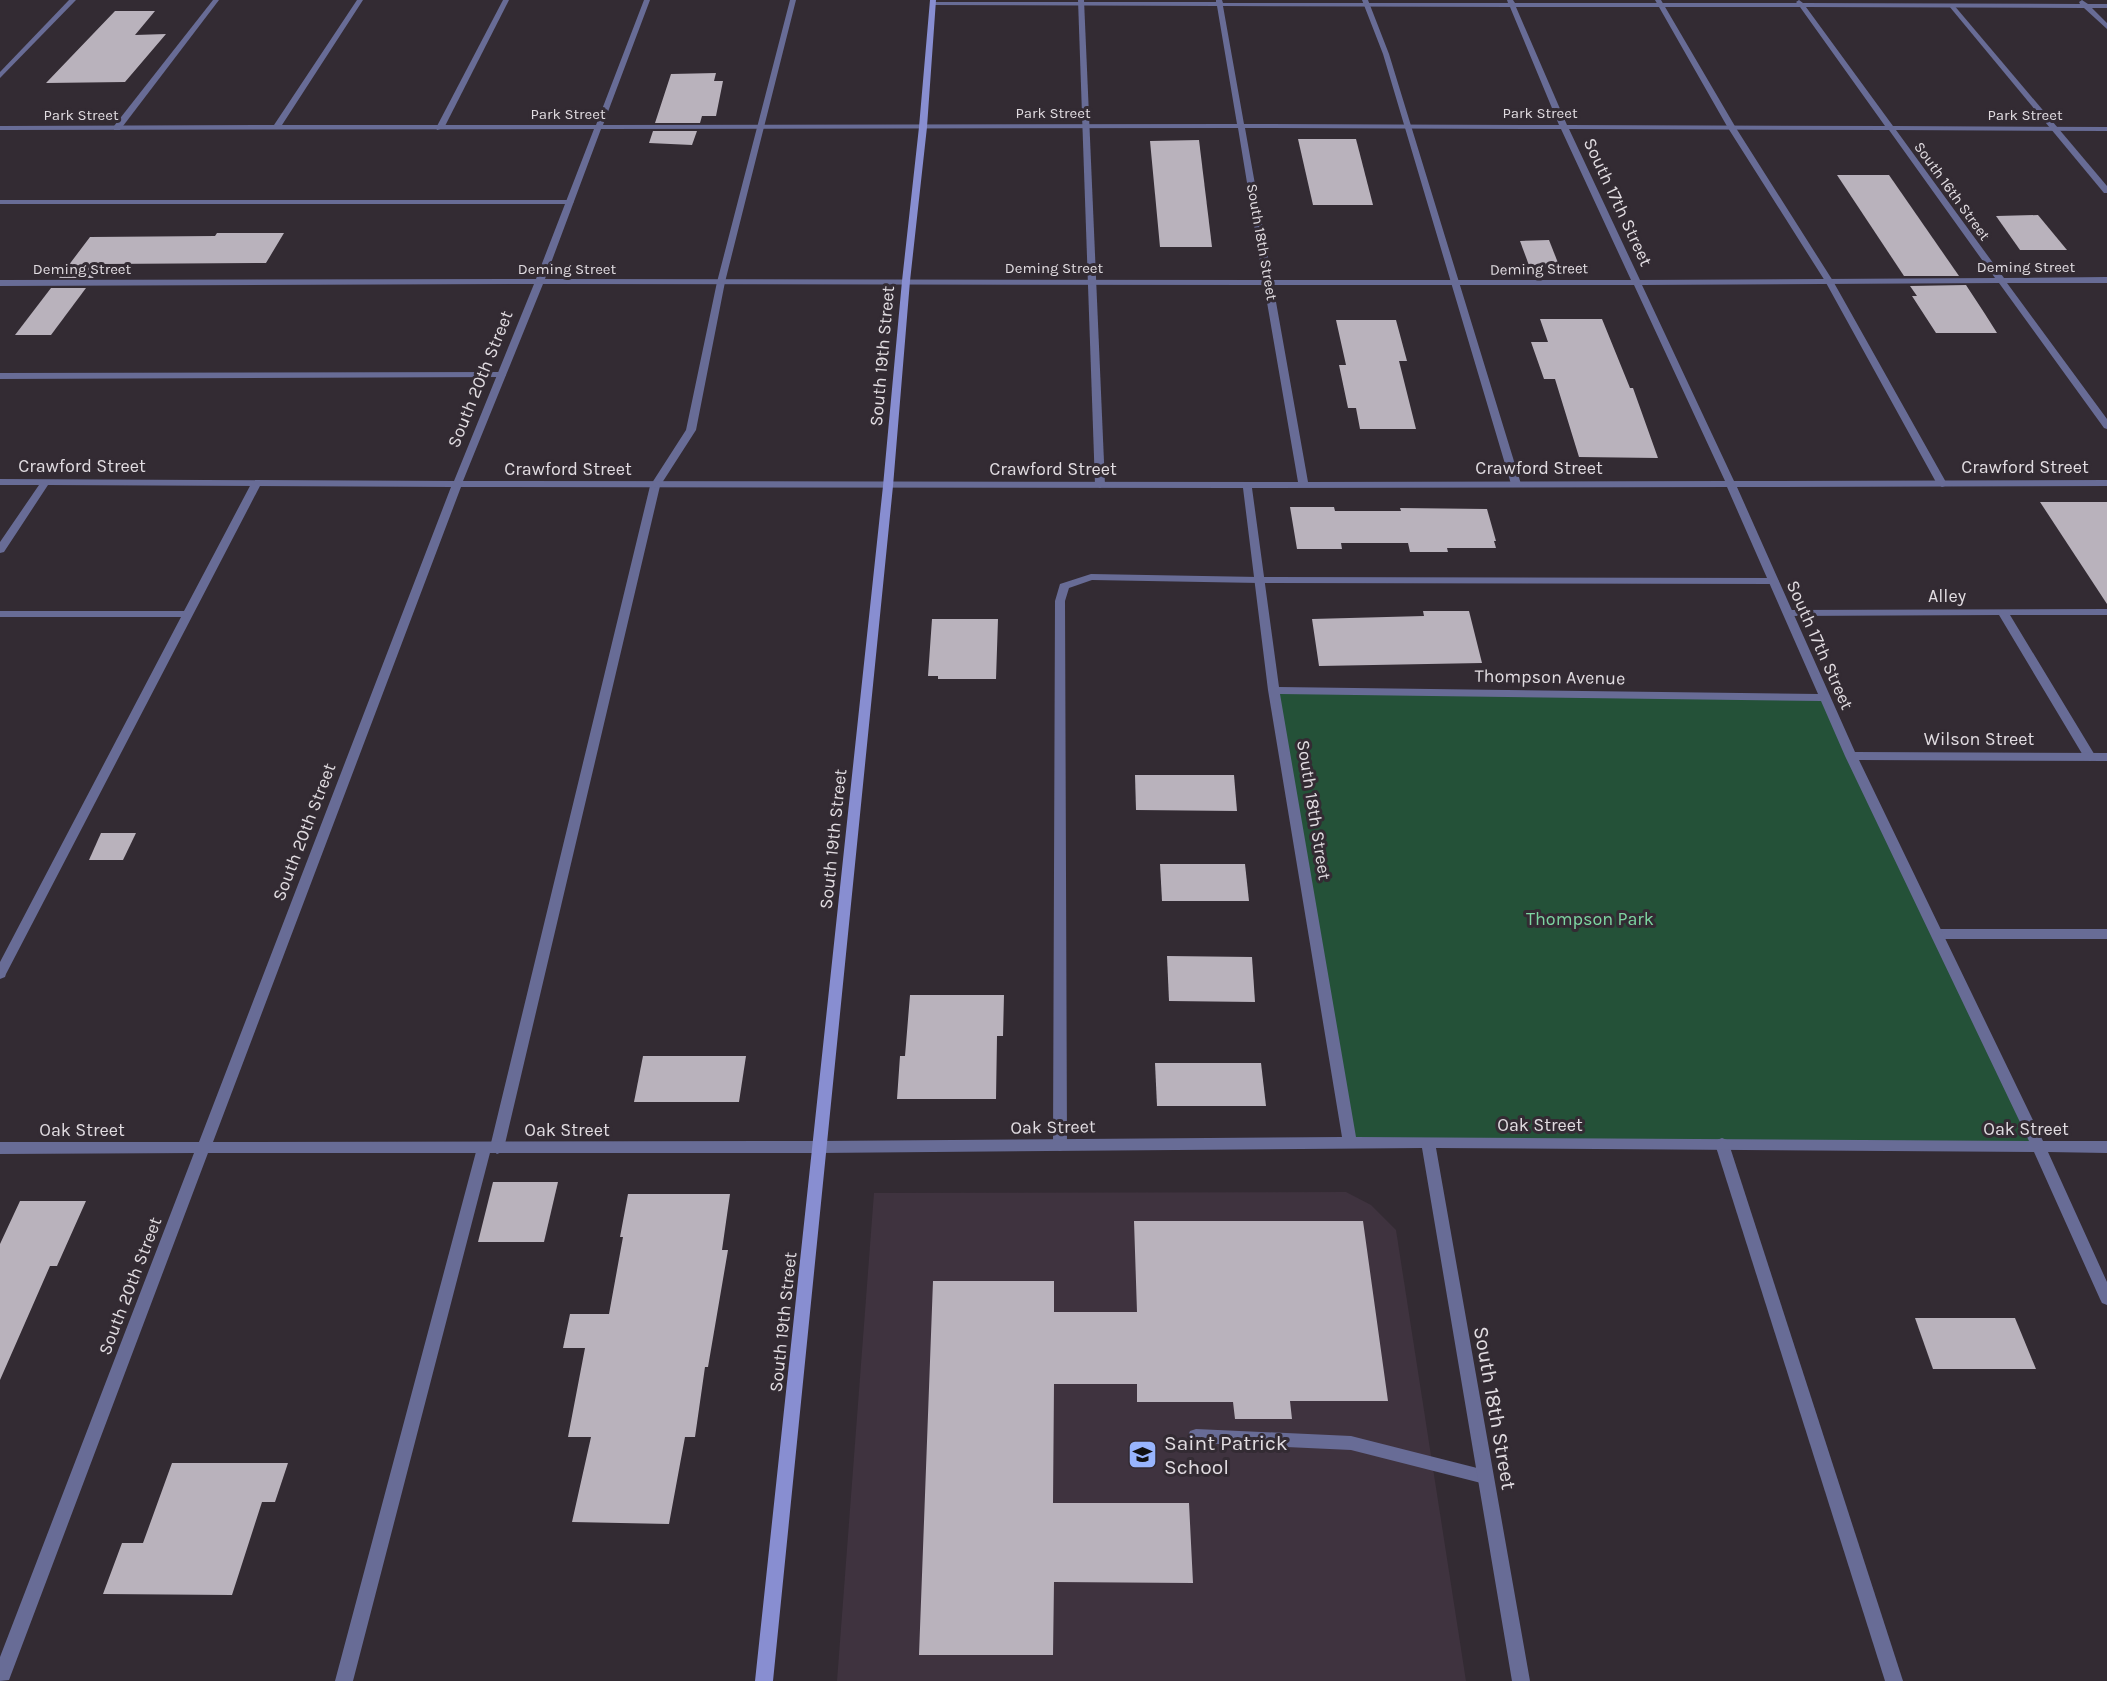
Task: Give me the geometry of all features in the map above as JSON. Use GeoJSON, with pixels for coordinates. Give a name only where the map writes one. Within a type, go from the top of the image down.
{"type":"FeatureCollection","features":[{"type":"Feature","properties":{"kind":"street"},"geometry":{"type":"LineString","coordinates":[[0,76],[73,0]]}},
{"type":"Feature","properties":{"kind":"street"},"geometry":{"type":"LineString","coordinates":[[117,128],[216,0]]}},
{"type":"Feature","properties":{"kind":"street"},"geometry":{"type":"LineString","coordinates":[[277,127],[360,0]]}},
{"type":"Feature","properties":{"kind":"street"},"geometry":{"type":"LineString","coordinates":[[440,128],[506,0]]}},
{"type":"Feature","properties":{"kind":"street","name":"South 20th Street"},"geometry":{"type":"LineString","coordinates":[[0,1680],[201,1149],[647,0]]}},
{"type":"Feature","properties":{"kind":"street"},"geometry":{"type":"LineString","coordinates":[[344,1681],[490,1148],[655,486],[690,430],[721,282],[793,0]]}},
{"type":"Feature","properties":{"kind":"street"},"geometry":{"type":"LineString","coordinates":[[933,2],[1951,5],[2083,3],[2107,6]]}},
{"type":"Feature","properties":{"kind":"street","name":"South 19th Street"},"geometry":{"type":"LineString","coordinates":[[764,1681],[888,486],[933,2]]}},
{"type":"Feature","properties":{"kind":"street"},"geometry":{"type":"LineString","coordinates":[[1081,2],[1100,485]]}},
{"type":"Feature","properties":{"kind":"street","name":"South 18th Street"},"geometry":{"type":"LineString","coordinates":[[1220,2],[1303,484]]}},
{"type":"Feature","properties":{"kind":"street"},"geometry":{"type":"LineString","coordinates":[[1365,2],[1386,54],[1516,484]]}},
{"type":"Feature","properties":{"kind":"street","name":"South 17th Street"},"geometry":{"type":"LineString","coordinates":[[1511,2],[1564,127],[1731,484],[1851,756],[2039,1147],[2107,1299]]}},
{"type":"Feature","properties":{"kind":"street"},"geometry":{"type":"LineString","coordinates":[[1659,3],[1732,128],[1829,281],[1942,484]]}},
{"type":"Feature","properties":{"kind":"street","name":"South 16th Street"},"geometry":{"type":"LineString","coordinates":[[1799,3],[2107,426]]}},
{"type":"Feature","properties":{"kind":"street"},"geometry":{"type":"LineString","coordinates":[[2083,3],[2107,27]]}},
{"type":"Feature","properties":{"kind":"street"},"geometry":{"type":"LineString","coordinates":[[1951,5],[2107,191]]}},
{"type":"Feature","properties":{"kind":"street","name":"Park Street"},"geometry":{"type":"LineString","coordinates":[[0,128],[1407,126],[2107,129]]}},
{"type":"Feature","properties":{"kind":"street"},"geometry":{"type":"LineString","coordinates":[[0,202],[570,202]]}},
{"type":"Feature","properties":{"kind":"street","name":"Deming Street"},"geometry":{"type":"LineString","coordinates":[[0,283],[906,281],[1455,284],[2107,280]]}},
{"type":"Feature","properties":{"kind":"street"},"geometry":{"type":"LineString","coordinates":[[0,376],[501,375]]}},
{"type":"Feature","properties":{"kind":"street","name":"Crawford Street"},"geometry":{"type":"LineString","coordinates":[[0,483],[888,486],[2107,483]]}},
{"type":"Feature","properties":{"kind":"street"},"geometry":{"type":"LineString","coordinates":[[0,550],[45,483]]}},
{"type":"Feature","properties":{"kind":"street"},"geometry":{"type":"LineString","coordinates":[[0,974],[256,484]]}},
{"type":"Feature","properties":{"kind":"street","name":"South 18th Street"},"geometry":{"type":"LineString","coordinates":[[1247,484],[1274,690],[1350,1142]]}},
{"type":"Feature","properties":{"kind":"street"},"geometry":{"type":"LineString","coordinates":[[1060,1145],[1060,601],[1064,586],[1091,577],[1259,580],[1773,581]]}},
{"type":"Feature","properties":{"kind":"street","name":"Alley"},"geometry":{"type":"LineString","coordinates":[[1788,613],[2107,612]]}},
{"type":"Feature","properties":{"kind":"street"},"geometry":{"type":"LineString","coordinates":[[2003,613],[2090,757]]}},
{"type":"Feature","properties":{"kind":"street"},"geometry":{"type":"LineString","coordinates":[[0,614],[188,614]]}},
{"type":"Feature","properties":{"kind":"street","name":"Thompson Avenue"},"geometry":{"type":"LineString","coordinates":[[1274,690],[1825,698]]}},
{"type":"Feature","properties":{"kind":"street","name":"Wilson Street"},"geometry":{"type":"LineString","coordinates":[[1851,756],[2107,757]]}},
{"type":"Feature","properties":{"kind":"street"},"geometry":{"type":"LineString","coordinates":[[1937,934],[2107,934]]}},
{"type":"Feature","properties":{"kind":"street","name":"Oak Street"},"geometry":{"type":"LineString","coordinates":[[0,1148],[819,1147],[1350,1142],[2107,1147]]}},
{"type":"Feature","properties":{"kind":"street","name":"South 18th Street"},"geometry":{"type":"LineString","coordinates":[[1428,1142],[1521,1681]]}},
{"type":"Feature","properties":{"kind":"street"},"geometry":{"type":"LineString","coordinates":[[1722,1144],[1894,1681]]}},
{"type":"Feature","properties":{"kind":"street"},"geometry":{"type":"LineString","coordinates":[[1196,1436],[1351,1443],[1485,1477]]}},
{"type":"Feature","properties":{"kind":"shaded area","name":"Saint Patrick School"},"geometry":{"type":"Polygon","coordinates":[[[1346,1192],[1371,1205],[1396,1230],[1466,1681],[837,1681],[874,1193],[1346,1192]]]}},
{"type":"Feature","properties":{"kind":"green space","name":"Thompson Park"},"geometry":{"type":"Polygon","coordinates":[[[1274,690],[1825,698],[2039,1147],[1350,1142],[1274,690]]]}},
{"type":"Feature","properties":{"kind":"building"},"geometry":{"type":"Polygon","coordinates":[[[115,11],[155,11],[135,35],[166,34],[125,82],[46,83],[115,11]]]}},
{"type":"Feature","properties":{"kind":"building"},"geometry":{"type":"Polygon","coordinates":[[[716,73],[714,81],[723,81],[716,116],[702,116],[700,123],[655,123],[671,74],[716,73]]]}},
{"type":"Feature","properties":{"kind":"building"},"geometry":{"type":"Polygon","coordinates":[[[653,131],[697,131],[692,145],[649,143],[653,131]]]}},
{"type":"Feature","properties":{"kind":"building"},"geometry":{"type":"Polygon","coordinates":[[[1298,139],[1356,139],[1373,205],[1313,205],[1298,139]]]}},
{"type":"Feature","properties":{"kind":"building"},"geometry":{"type":"Polygon","coordinates":[[[1199,140],[1212,247],[1160,247],[1150,141],[1199,140]]]}},
{"type":"Feature","properties":{"kind":"building"},"geometry":{"type":"Polygon","coordinates":[[[1837,175],[1889,175],[1959,276],[1904,276],[1837,175]]]}},
{"type":"Feature","properties":{"kind":"building"},"geometry":{"type":"Polygon","coordinates":[[[2038,215],[2067,250],[2020,250],[1996,216],[2038,215]]]}},
{"type":"Feature","properties":{"kind":"building"},"geometry":{"type":"Polygon","coordinates":[[[217,233],[284,233],[266,263],[103,264],[93,278],[59,278],[90,237],[215,236],[217,233]]]}},
{"type":"Feature","properties":{"kind":"building"},"geometry":{"type":"Polygon","coordinates":[[[1549,240],[1560,268],[1530,268],[1520,241],[1549,240]]]}},
{"type":"Feature","properties":{"kind":"building"},"geometry":{"type":"Polygon","coordinates":[[[1966,285],[1997,333],[1936,333],[1912,296],[1917,296],[1910,286],[1966,285]]]}},
{"type":"Feature","properties":{"kind":"building"},"geometry":{"type":"Polygon","coordinates":[[[51,288],[86,288],[51,335],[15,335],[51,288]]]}},
{"type":"Feature","properties":{"kind":"building"},"geometry":{"type":"Polygon","coordinates":[[[1540,319],[1602,319],[1630,388],[1633,388],[1658,458],[1579,457],[1555,379],[1544,379],[1531,342],[1548,342],[1540,319]]]}},
{"type":"Feature","properties":{"kind":"building"},"geometry":{"type":"Polygon","coordinates":[[[1336,320],[1396,320],[1407,361],[1399,361],[1416,429],[1360,429],[1356,408],[1348,408],[1339,365],[1346,365],[1336,320]]]}},
{"type":"Feature","properties":{"kind":"building"},"geometry":{"type":"Polygon","coordinates":[[[2040,502],[2107,502],[2107,604],[2040,502]]]}},
{"type":"Feature","properties":{"kind":"building"},"geometry":{"type":"Polygon","coordinates":[[[1290,507],[1334,507],[1335,511],[1401,511],[1400,508],[1487,509],[1496,548],[1447,548],[1448,552],[1410,552],[1408,543],[1341,543],[1342,549],[1297,549],[1290,507]]]}},
{"type":"Feature","properties":{"kind":"building"},"geometry":{"type":"Polygon","coordinates":[[[1423,611],[1469,611],[1482,663],[1319,666],[1312,619],[1424,616],[1423,611]]]}},
{"type":"Feature","properties":{"kind":"building"},"geometry":{"type":"Polygon","coordinates":[[[932,619],[998,619],[996,679],[938,679],[938,676],[928,676],[932,619]]]}},
{"type":"Feature","properties":{"kind":"building"},"geometry":{"type":"Polygon","coordinates":[[[1135,775],[1234,775],[1237,811],[1136,810],[1135,775]]]}},
{"type":"Feature","properties":{"kind":"building"},"geometry":{"type":"Polygon","coordinates":[[[101,833],[136,833],[123,860],[89,860],[101,833]]]}},
{"type":"Feature","properties":{"kind":"building"},"geometry":{"type":"Polygon","coordinates":[[[1160,864],[1245,864],[1249,901],[1162,901],[1160,864]]]}},
{"type":"Feature","properties":{"kind":"building"},"geometry":{"type":"Polygon","coordinates":[[[1167,956],[1252,957],[1255,1002],[1169,1001],[1167,956]]]}},
{"type":"Feature","properties":{"kind":"building"},"geometry":{"type":"Polygon","coordinates":[[[910,995],[1004,995],[1003,1036],[997,1036],[996,1099],[897,1099],[900,1056],[905,1056],[910,995]]]}},
{"type":"Feature","properties":{"kind":"building"},"geometry":{"type":"Polygon","coordinates":[[[643,1056],[746,1056],[739,1102],[634,1102],[643,1056]]]}},
{"type":"Feature","properties":{"kind":"building"},"geometry":{"type":"Polygon","coordinates":[[[1155,1063],[1261,1063],[1266,1106],[1157,1106],[1155,1063]]]}},
{"type":"Feature","properties":{"kind":"building"},"geometry":{"type":"Polygon","coordinates":[[[493,1182],[558,1182],[544,1242],[478,1242],[493,1182]]]}},
{"type":"Feature","properties":{"kind":"building"},"geometry":{"type":"Polygon","coordinates":[[[628,1194],[730,1194],[722,1250],[728,1250],[708,1367],[705,1367],[695,1437],[685,1437],[669,1524],[572,1522],[591,1437],[568,1437],[585,1348],[563,1348],[570,1314],[609,1314],[628,1194]]]}},
{"type":"Feature","properties":{"kind":"building"},"geometry":{"type":"Polygon","coordinates":[[[20,1201],[86,1201],[57,1266],[50,1266],[0,1380],[0,1244],[20,1201]]]}},
{"type":"Feature","properties":{"kind":"building"},"geometry":{"type":"Polygon","coordinates":[[[1134,1221],[1363,1221],[1388,1401],[1290,1401],[1292,1419],[1235,1419],[1233,1402],[1137,1402],[1137,1384],[1054,1384],[1053,1503],[1189,1503],[1193,1583],[1054,1582],[1053,1655],[919,1655],[933,1281],[1054,1281],[1054,1312],[1137,1312],[1134,1221]]]}},
{"type":"Feature","properties":{"kind":"building"},"geometry":{"type":"Polygon","coordinates":[[[1915,1318],[2015,1318],[2036,1369],[1933,1369],[1915,1318]]]}},
{"type":"Feature","properties":{"kind":"building"},"geometry":{"type":"Polygon","coordinates":[[[172,1463],[288,1463],[275,1502],[262,1502],[232,1595],[103,1594],[122,1543],[143,1543],[172,1463]]]}},
{"type":"Feature","properties":{"kind":"place","name":"Saint Patrick School"},"geometry":{"type":"Point","coordinates":[1143,1455]}}]}
